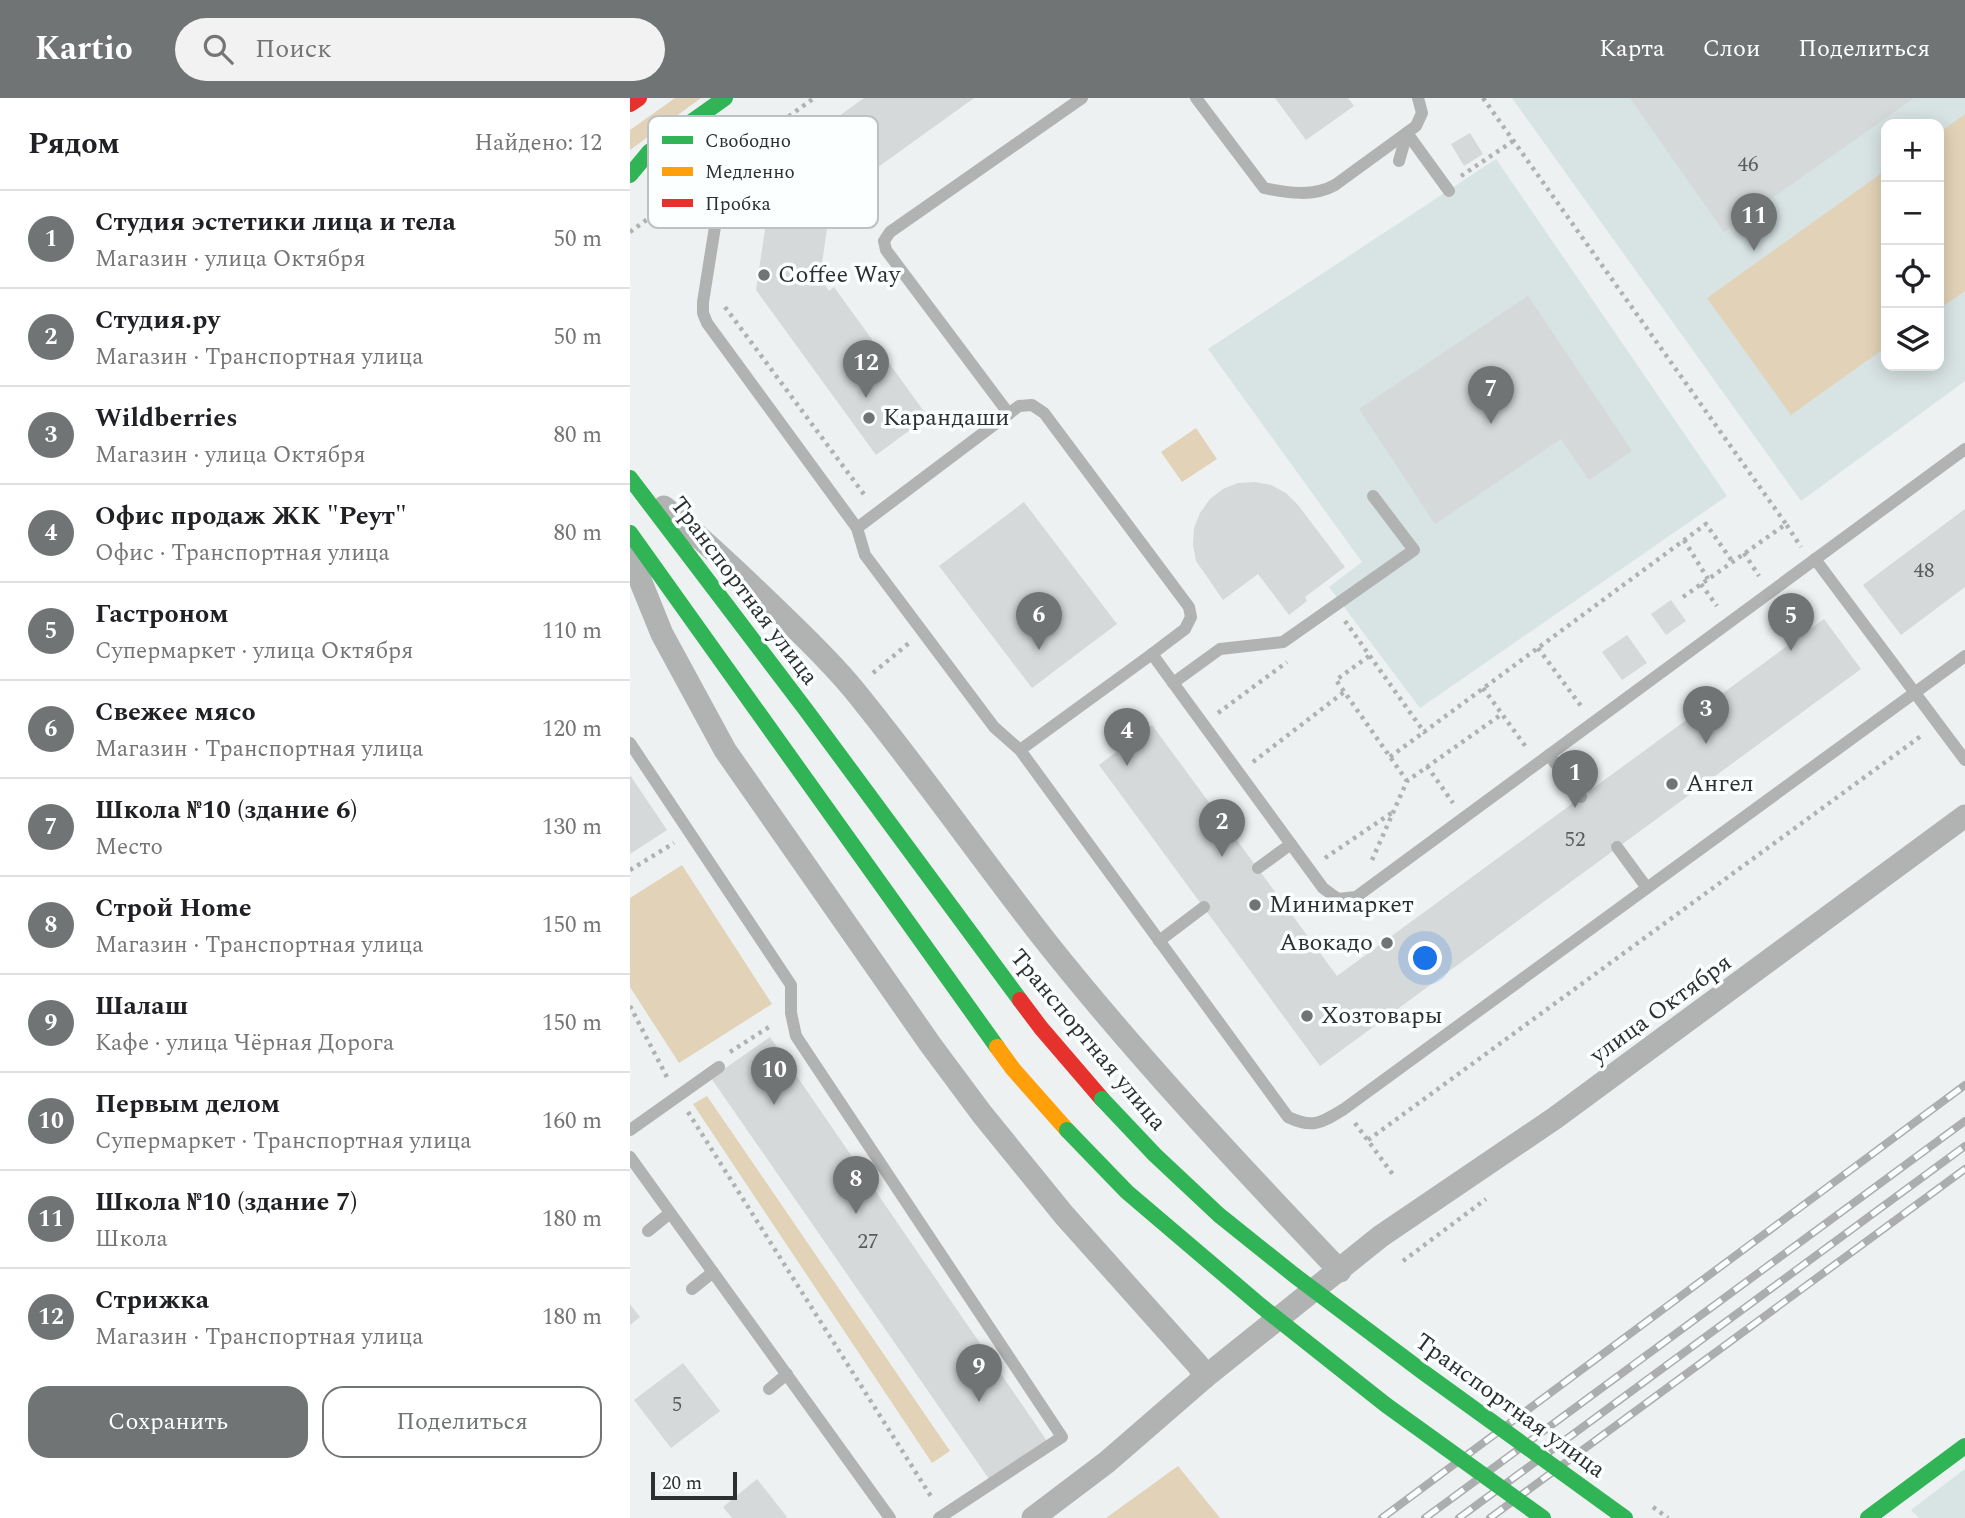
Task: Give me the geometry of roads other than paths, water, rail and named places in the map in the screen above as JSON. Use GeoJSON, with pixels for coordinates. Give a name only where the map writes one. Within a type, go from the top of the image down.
{"type":"FeatureCollection","features":[{"type":"Feature","properties":{"kind":"street"},"geometry":{"type":"LineString","coordinates":[[630,104],[639,98]]}},
{"type":"Feature","properties":{"kind":"street"},"geometry":{"type":"LineString","coordinates":[[700,116],[725,98]]}},
{"type":"Feature","properties":{"kind":"street"},"geometry":{"type":"LineString","coordinates":[[630,175],[648,153]]}},
{"type":"Feature","properties":{"kind":"street"},"geometry":{"type":"LineString","coordinates":[[632,480],[700,537],[816,648],[854,690],[1046,941],[1126,1038],[1238,1164],[1340,1271]]}},
{"type":"Feature","properties":{"kind":"street","name":"Транспортная улица"},"geometry":{"type":"LineString","coordinates":[[632,480],[1041,1028],[1155,1155],[1219,1215],[1294,1275],[1625,1518]]}},
{"type":"Feature","properties":{"kind":"street"},"geometry":{"type":"LineString","coordinates":[[630,533],[1013,1069],[1068,1130],[1127,1192],[1261,1306],[1386,1405],[1543,1518]]}},
{"type":"Feature","properties":{"kind":"street"},"geometry":{"type":"LineString","coordinates":[[630,555],[662,635],[725,750],[930,1044],[982,1114],[1056,1205],[1198,1365],[1205,1377]]}},
{"type":"Feature","properties":{"kind":"street","name":"улица Октября"},"geometry":{"type":"LineString","coordinates":[[1033,1518],[1107,1462],[1205,1377],[1381,1236],[1566,1111],[1965,816]]}},
{"type":"Feature","properties":{"kind":"street"},"geometry":{"type":"LineString","coordinates":[[1868,1518],[1965,1446]]}},
{"type":"Feature","properties":{"kind":"lane"},"geometry":{"type":"LineString","coordinates":[[1009,414],[886,250],[884,241],[890,232],[1082,98]]}},
{"type":"Feature","properties":{"kind":"lane"},"geometry":{"type":"LineString","coordinates":[[1196,98],[1264,188],[1323,191],[1416,126],[1422,113],[1418,98]]}},
{"type":"Feature","properties":{"kind":"lane"},"geometry":{"type":"LineString","coordinates":[[1399,161],[1407,133]]}},
{"type":"Feature","properties":{"kind":"lane"},"geometry":{"type":"LineString","coordinates":[[1407,133],[1447,188]]}},
{"type":"Feature","properties":{"kind":"lane"},"geometry":{"type":"LineString","coordinates":[[715,228],[703,302],[707,323],[857,528],[865,555],[922,632],[994,727],[1020,750],[1288,1117],[1304,1125],[1322,1122],[1344,1109],[1965,656]]}},
{"type":"Feature","properties":{"kind":"lane"},"geometry":{"type":"LineString","coordinates":[[857,528],[1019,406],[1032,405],[1044,413],[1189,607],[1191,617],[1185,629],[1020,750]]}},
{"type":"Feature","properties":{"kind":"lane"},"geometry":{"type":"LineString","coordinates":[[1152,654],[1323,888],[1338,899],[1356,897],[1965,449]]}},
{"type":"Feature","properties":{"kind":"lane"},"geometry":{"type":"LineString","coordinates":[[1172,682],[1220,649],[1283,642],[1414,550],[1373,496]]}},
{"type":"Feature","properties":{"kind":"lane"},"geometry":{"type":"LineString","coordinates":[[1813,561],[1965,760]]}},
{"type":"Feature","properties":{"kind":"lane"},"geometry":{"type":"LineString","coordinates":[[630,743],[791,985],[791,1013],[796,1036],[1062,1437],[941,1517]]}},
{"type":"Feature","properties":{"kind":"lane"},"geometry":{"type":"LineString","coordinates":[[1549,755],[1581,797]]}},
{"type":"Feature","properties":{"kind":"lane"},"geometry":{"type":"LineString","coordinates":[[1258,868],[1291,844]]}},
{"type":"Feature","properties":{"kind":"lane"},"geometry":{"type":"LineString","coordinates":[[1617,847],[1647,888]]}},
{"type":"Feature","properties":{"kind":"lane"},"geometry":{"type":"LineString","coordinates":[[1159,941],[1204,908]]}},
{"type":"Feature","properties":{"kind":"lane"},"geometry":{"type":"LineString","coordinates":[[630,1130],[719,1067]]}},
{"type":"Feature","properties":{"kind":"lane"},"geometry":{"type":"LineString","coordinates":[[630,1157],[890,1518]]}},
{"type":"Feature","properties":{"kind":"lane"},"geometry":{"type":"LineString","coordinates":[[648,1231],[670,1213]]}},
{"type":"Feature","properties":{"kind":"lane"},"geometry":{"type":"LineString","coordinates":[[692,1289],[713,1272]]}},
{"type":"Feature","properties":{"kind":"lane"},"geometry":{"type":"LineString","coordinates":[[769,1389],[786,1374]]}},
{"type":"Feature","properties":{"kind":"railway"},"geometry":{"type":"LineString","coordinates":[[1382,1518],[1965,1085]]}},
{"type":"Feature","properties":{"kind":"railway"},"geometry":{"type":"LineString","coordinates":[[1425,1518],[1965,1121]]}},
{"type":"Feature","properties":{"kind":"railway"},"geometry":{"type":"LineString","coordinates":[[1459,1518],[1965,1146]]}},
{"type":"Feature","properties":{"kind":"railway"},"geometry":{"type":"LineString","coordinates":[[1490,1518],[1965,1169]]}},
{"type":"Feature","properties":{"kind":"place","name":"Школа №10 (здание 7)"},"geometry":{"type":"Point","coordinates":[1754,251]}},
{"type":"Feature","properties":{"kind":"place","name":"Coffee Way"},"geometry":{"type":"Point","coordinates":[764,275]}},
{"type":"Feature","properties":{"kind":"place","name":"Стрижка"},"geometry":{"type":"Point","coordinates":[866,398]}},
{"type":"Feature","properties":{"kind":"place","name":"Карандаши"},"geometry":{"type":"Point","coordinates":[869,418]}},
{"type":"Feature","properties":{"kind":"place","name":"Школа №10 (здание 6)"},"geometry":{"type":"Point","coordinates":[1491,424]}},
{"type":"Feature","properties":{"kind":"place","name":"Свежее мясо"},"geometry":{"type":"Point","coordinates":[1039,650]}},
{"type":"Feature","properties":{"kind":"place","name":"Гастроном"},"geometry":{"type":"Point","coordinates":[1791,651]}},
{"type":"Feature","properties":{"kind":"place","name":"Wildberries"},"geometry":{"type":"Point","coordinates":[1706,744]}},
{"type":"Feature","properties":{"kind":"place","name":"Офис продаж ЖК \"Реут\""},"geometry":{"type":"Point","coordinates":[1127,766]}},
{"type":"Feature","properties":{"kind":"place","name":"Ангел"},"geometry":{"type":"Point","coordinates":[1672,784]}},
{"type":"Feature","properties":{"kind":"place","name":"Студия эстетики лица и тела"},"geometry":{"type":"Point","coordinates":[1575,808]}},
{"type":"Feature","properties":{"kind":"place","name":"Студия.ру"},"geometry":{"type":"Point","coordinates":[1222,857]}},
{"type":"Feature","properties":{"kind":"place","name":"Минимаркет"},"geometry":{"type":"Point","coordinates":[1255,905]}},
{"type":"Feature","properties":{"kind":"place","name":"Авокадо"},"geometry":{"type":"Point","coordinates":[1387,943]}},
{"type":"Feature","properties":{"kind":"place","name":"Хозтовары"},"geometry":{"type":"Point","coordinates":[1307,1016]}},
{"type":"Feature","properties":{"kind":"place","name":"Первым делом"},"geometry":{"type":"Point","coordinates":[774,1105]}},
{"type":"Feature","properties":{"kind":"place","name":"Строй Home"},"geometry":{"type":"Point","coordinates":[856,1214]}},
{"type":"Feature","properties":{"kind":"place","name":"Шалаш"},"geometry":{"type":"Point","coordinates":[979,1402]}}]}
